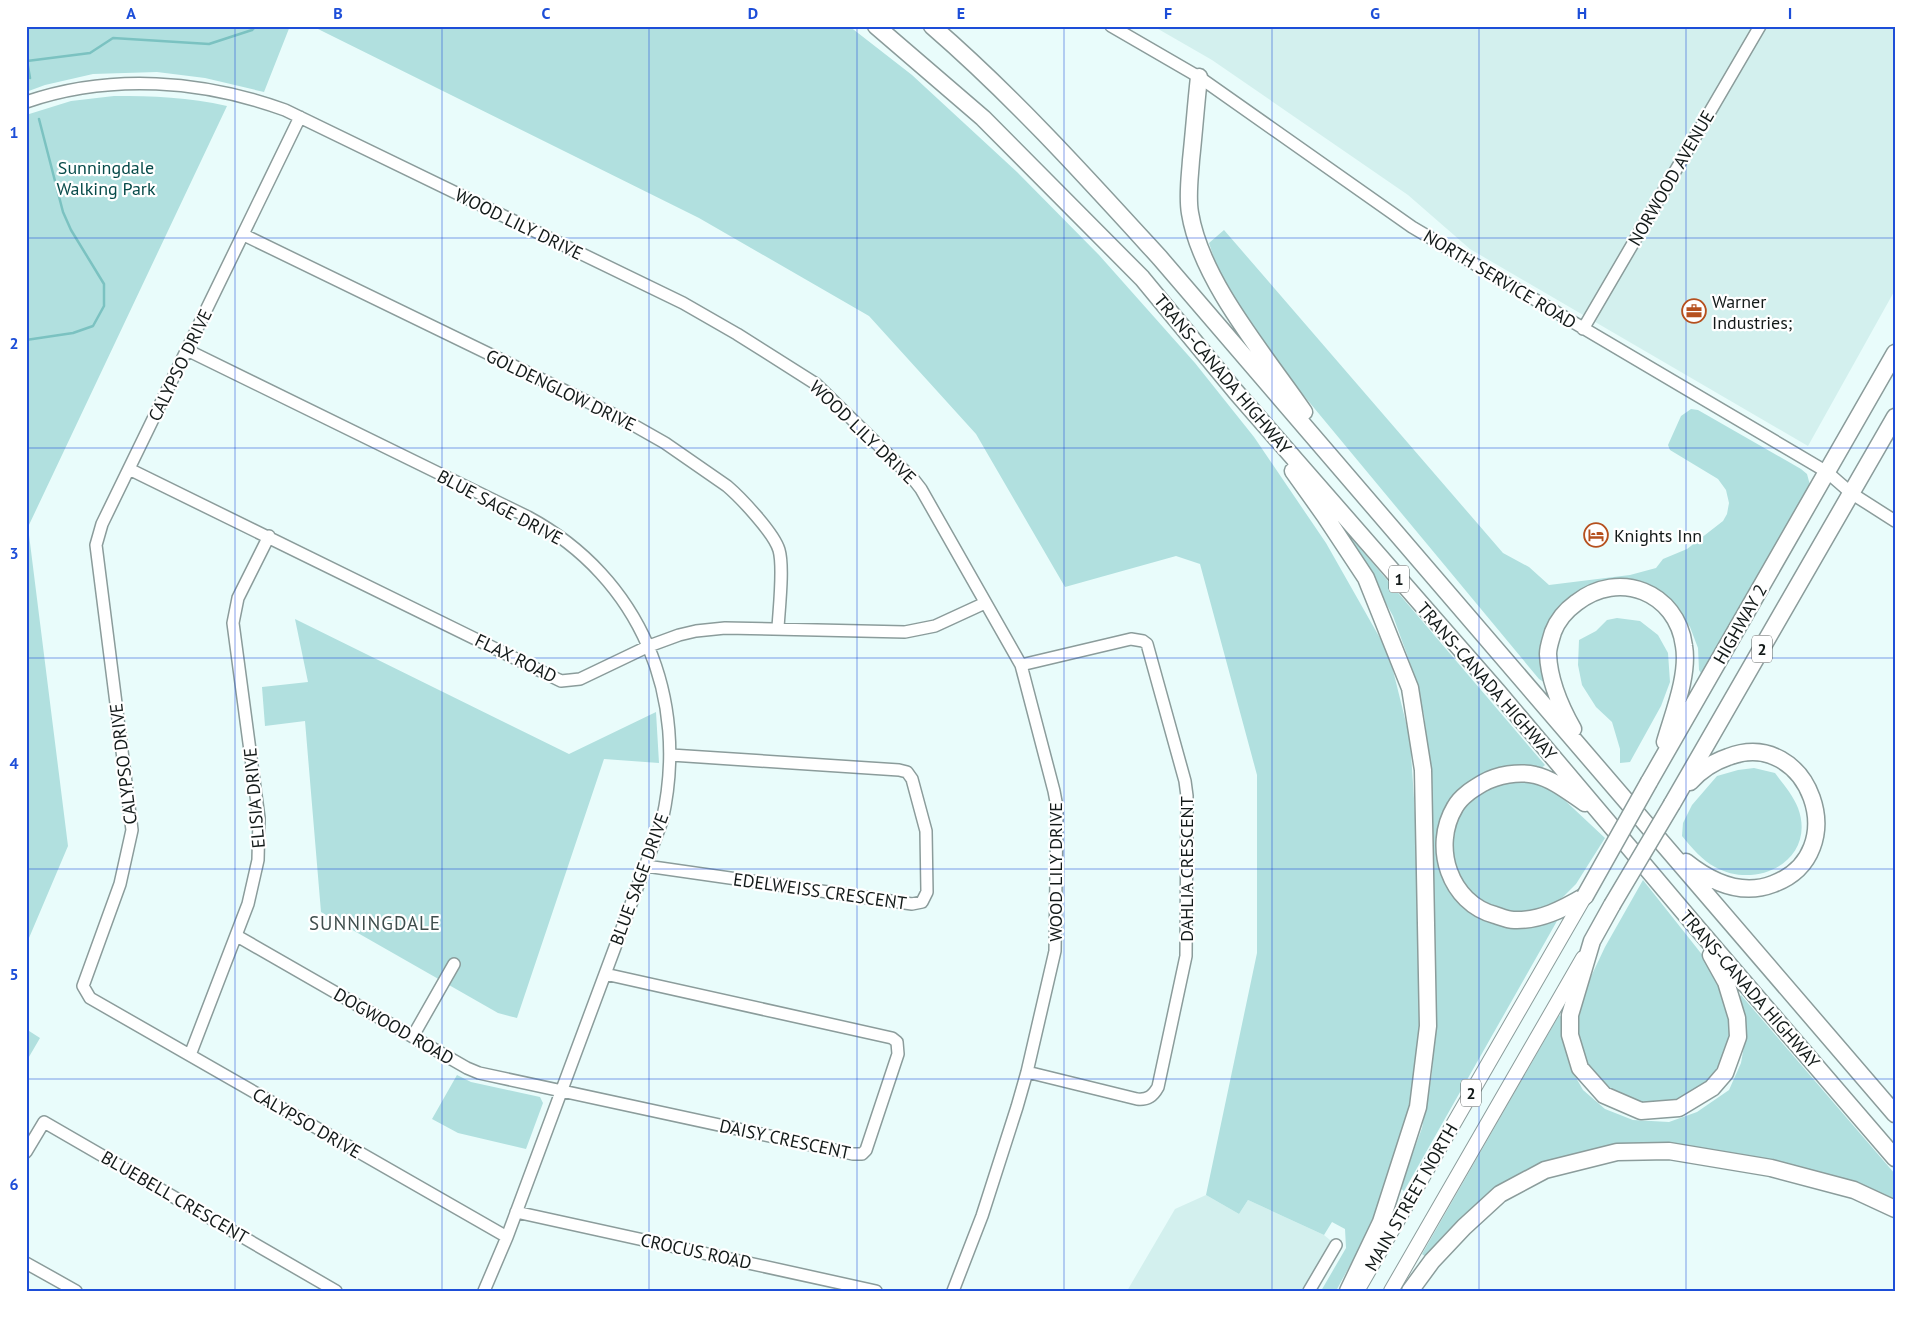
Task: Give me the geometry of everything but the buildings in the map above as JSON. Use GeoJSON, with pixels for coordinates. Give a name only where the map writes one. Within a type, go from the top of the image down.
{"type":"FeatureCollection","features":[{"type":"Feature","properties":{"kind":"highway","name":"TRANS-CANADA HIGHWAY"},"geometry":{"type":"LineString","coordinates":[[876,26],[983,118],[1142,278],[1236,392],[1498,692],[1693,924],[1895,1158]]}},
{"type":"Feature","properties":{"kind":"highway","name":"TRANS-CANADA HIGHWAY"},"geometry":{"type":"LineString","coordinates":[[932,26],[988,76],[1058,146],[1160,258],[1895,1114]]}},
{"type":"Feature","properties":{"kind":"highway"},"geometry":{"type":"LineString","coordinates":[[1199,77],[1190,176],[1189,211],[1198,248],[1213,278],[1244,326],[1356,488]]}},
{"type":"Feature","properties":{"kind":"highway","name":"HIGHWAY 2"},"geometry":{"type":"LineString","coordinates":[[1585,896],[1895,353]]}},
{"type":"Feature","properties":{"kind":"highway"},"geometry":{"type":"LineString","coordinates":[[1236,392],[1325,516],[1366,578],[1410,688],[1423,770],[1428,1026],[1418,1107],[1381,1222],[1348,1291]]}},
{"type":"Feature","properties":{"kind":"highway","name":"HIGHWAY 2"},"geometry":{"type":"LineString","coordinates":[[1693,924],[1726,982],[1737,1018],[1738,1037],[1725,1073],[1712,1088],[1679,1108],[1641,1111],[1604,1096],[1580,1068],[1570,1035],[1570,1014],[1592,941],[1895,417]]}},
{"type":"Feature","properties":{"kind":"highway"},"geometry":{"type":"LineString","coordinates":[[1593,763],[1556,696],[1548,653],[1557,622],[1567,610],[1595,590],[1613,586],[1632,588],[1648,593],[1658,601],[1672,614],[1678,625],[1685,647],[1680,688],[1659,766]]}},
{"type":"Feature","properties":{"kind":"highway"},"geometry":{"type":"LineString","coordinates":[[1661,843],[1695,870],[1719,883],[1734,888],[1748,889],[1763,888],[1780,882],[1795,873],[1809,854],[1815,840],[1816,807],[1809,789],[1793,768],[1771,755],[1757,752],[1738,753],[1716,761],[1699,773],[1674,800]]}},
{"type":"Feature","properties":{"kind":"highway"},"geometry":{"type":"LineString","coordinates":[[1585,896],[1560,911],[1531,919],[1512,920],[1482,912],[1463,896],[1448,872],[1444,848],[1447,827],[1455,807],[1471,790],[1493,777],[1518,774],[1535,775],[1560,786],[1600,812]]}},
{"type":"Feature","properties":{"kind":"highway"},"geometry":{"type":"LineString","coordinates":[[1410,1291],[1432,1261],[1464,1226],[1500,1194],[1545,1170],[1617,1152],[1669,1151],[1771,1168],[1854,1190],[1895,1209]]}},
{"type":"Feature","properties":{"kind":"main road","name":"MAIN STREET NORTH"},"geometry":{"type":"LineString","coordinates":[[1357,1291],[1585,896]]}},
{"type":"Feature","properties":{"kind":"main road","name":"MAIN STREET NORTH"},"geometry":{"type":"LineString","coordinates":[[1391,1291],[1592,941]]}},
{"type":"Feature","properties":{"kind":"street","name":"NORTH SERVICE ROAD"},"geometry":{"type":"LineString","coordinates":[[1111,26],[1199,77],[1412,226],[1827,472],[1851,494],[1895,521]]}},
{"type":"Feature","properties":{"kind":"street","name":"NORWOOD AVENUE"},"geometry":{"type":"LineString","coordinates":[[1583,329],[1760,26]]}},
{"type":"Feature","properties":{"kind":"street","name":"WOOD LILY DRIVE"},"geometry":{"type":"LineString","coordinates":[[26,102],[86,88],[117,84],[176,85],[203,88],[235,95],[267,104],[300,117],[683,304],[737,334],[808,378],[823,390],[914,480],[1021,665],[1057,807],[1056,944],[1027,1072],[982,1216],[952,1291]]}},
{"type":"Feature","properties":{"kind":"street","name":"CALYPSO DRIVE"},"geometry":{"type":"LineString","coordinates":[[300,117],[102,524],[96,545],[132,830],[120,884],[83,986],[90,998],[506,1237]]}},
{"type":"Feature","properties":{"kind":"street","name":"GOLDENGLOW DRIVE"},"geometry":{"type":"LineString","coordinates":[[244,235],[622,418],[665,444],[727,486],[772,536],[779,551],[778,628]]}},
{"type":"Feature","properties":{"kind":"street","name":"BLUE SAGE DRIVE"},"geometry":{"type":"LineString","coordinates":[[187,350],[548,528],[579,550],[607,580],[628,607],[649,646],[665,699],[671,755],[665,806],[646,866],[516,1212],[484,1291]]}},
{"type":"Feature","properties":{"kind":"street","name":"FLAX ROAD"},"geometry":{"type":"LineString","coordinates":[[129,469],[269,536],[561,681],[580,679],[649,646],[679,635],[711,629],[778,628],[890,632],[920,630],[951,620],[986,603]]}},
{"type":"Feature","properties":{"kind":"street","name":"ELISIA DRIVE"},"geometry":{"type":"LineString","coordinates":[[190,1055],[237,936],[256,875],[260,832],[233,623],[238,598],[269,536]]}},
{"type":"Feature","properties":{"kind":"street","name":"DAHLIA CRESCENT"},"geometry":{"type":"LineString","coordinates":[[1021,665],[1131,640],[1143,641],[1150,649],[1185,781],[1187,796],[1186,956],[1158,1087],[1150,1097],[1144,1099],[1027,1072]]}},
{"type":"Feature","properties":{"kind":"street","name":"EDELWEISS CRESCENT"},"geometry":{"type":"LineString","coordinates":[[646,866],[912,904],[922,902],[927,892],[926,831],[912,779],[907,772],[671,755]]}},
{"type":"Feature","properties":{"kind":"street","name":"DOGWOOD ROAD"},"geometry":{"type":"LineString","coordinates":[[237,936],[473,1071],[562,1091]]}},
{"type":"Feature","properties":{"kind":"street"},"geometry":{"type":"LineString","coordinates":[[413,1036],[454,964]]}},
{"type":"Feature","properties":{"kind":"street","name":"DAISY CRESCENT"},"geometry":{"type":"LineString","coordinates":[[562,1091],[853,1154],[862,1154],[868,1145],[898,1054],[897,1042],[892,1038],[605,974]]}},
{"type":"Feature","properties":{"kind":"street","name":"BLUEBELL CRESCENT"},"geometry":{"type":"LineString","coordinates":[[26,1152],[44,1122],[336,1291]]}},
{"type":"Feature","properties":{"kind":"street","name":"CROCUS ROAD"},"geometry":{"type":"LineString","coordinates":[[516,1212],[876,1291]]}},
{"type":"Feature","properties":{"kind":"street"},"geometry":{"type":"LineString","coordinates":[[1309,1291],[1336,1245]]}},
{"type":"Feature","properties":{"kind":"street"},"geometry":{"type":"LineString","coordinates":[[26,1264],[76,1291]]}},
{"type":"Feature","properties":{"kind":"shaded area"},"geometry":{"type":"Polygon","coordinates":[[[1153,26],[1895,26],[1895,290],[1808,446],[1470,249],[1408,195],[1212,60],[1153,26]]]}},
{"type":"Feature","properties":{"kind":"shaded area"},"geometry":{"type":"Polygon","coordinates":[[[1206,1195],[1239,1214],[1248,1200],[1324,1235],[1336,1245],[1309,1291],[1127,1291],[1175,1209],[1206,1195]]]}},
{"type":"Feature","properties":{"kind":"green space"},"geometry":{"type":"Polygon","coordinates":[[[26,26],[290,26],[264,92],[205,78],[157,72],[93,74],[45,85],[26,92],[26,26]]]}},
{"type":"Feature","properties":{"kind":"green space"},"geometry":{"type":"Polygon","coordinates":[[[300,26],[849,26],[912,75],[1017,172],[1099,255],[1195,363],[1254,437],[1326,543],[1389,654],[1410,739],[1417,843],[1420,1025],[1412,1101],[1383,1196],[1361,1245],[1336,1291],[1321,1291],[1346,1248],[1345,1229],[1332,1222],[1324,1235],[1248,1200],[1239,1214],[1206,1195],[1257,953],[1257,775],[1200,564],[1176,556],[1065,587],[976,434],[869,316],[699,218],[318,29],[300,26]]]}},
{"type":"Feature","properties":{"kind":"green space","name":"Sunningdale Walking Park"},"geometry":{"type":"Polygon","coordinates":[[[114,96],[171,98],[227,106],[28,527],[68,846],[26,945],[26,115],[71,101],[114,96]]]}},
{"type":"Feature","properties":{"kind":"green space"},"geometry":{"type":"Polygon","coordinates":[[[1224,230],[1503,553],[1529,567],[1549,585],[1630,575],[1656,568],[1663,559],[1687,549],[1723,521],[1727,514],[1729,503],[1726,490],[1718,479],[1670,450],[1668,445],[1681,416],[1691,409],[1698,410],[1807,474],[1810,485],[1702,675],[1699,670],[1698,648],[1690,627],[1677,608],[1612,588],[1559,623],[1547,684],[1539,679],[1300,391],[1250,323],[1220,276],[1209,243],[1224,230]]]}},
{"type":"Feature","properties":{"kind":"green space"},"geometry":{"type":"Polygon","coordinates":[[[1336,520],[1545,765],[1540,769],[1497,768],[1469,783],[1442,819],[1457,900],[1478,917],[1504,926],[1532,927],[1557,921],[1404,1191],[1400,1188],[1422,1128],[1432,1073],[1436,996],[1429,757],[1424,715],[1409,660],[1393,616],[1366,567],[1336,520]]]}},
{"type":"Feature","properties":{"kind":"green space"},"geometry":{"type":"Polygon","coordinates":[[[1617,618],[1640,621],[1658,635],[1668,653],[1670,682],[1661,706],[1630,762],[1620,763],[1620,749],[1612,722],[1596,707],[1582,685],[1578,665],[1579,640],[1596,631],[1607,620],[1617,618]]]}},
{"type":"Feature","properties":{"kind":"green space"},"geometry":{"type":"Polygon","coordinates":[[[295,619],[569,754],[656,712],[659,763],[604,759],[517,1018],[498,1013],[321,912],[305,721],[265,726],[262,687],[308,682],[295,619]]]}},
{"type":"Feature","properties":{"kind":"green space"},"geometry":{"type":"Polygon","coordinates":[[[1754,768],[1775,773],[1788,790],[1798,808],[1802,826],[1799,842],[1791,855],[1780,866],[1765,872],[1749,875],[1732,873],[1715,867],[1697,853],[1682,836],[1683,823],[1692,805],[1717,776],[1754,768]]]}},
{"type":"Feature","properties":{"kind":"green space"},"geometry":{"type":"Polygon","coordinates":[[[1504,780],[1535,781],[1558,794],[1605,838],[1576,884],[1557,903],[1532,913],[1506,915],[1484,906],[1467,890],[1457,875],[1451,849],[1459,813],[1480,792],[1504,780]]]}},
{"type":"Feature","properties":{"kind":"green space"},"geometry":{"type":"Polygon","coordinates":[[[1643,880],[1715,971],[1728,1005],[1732,1031],[1724,1065],[1703,1089],[1675,1105],[1645,1106],[1616,1098],[1590,1074],[1577,1034],[1578,1004],[1605,947],[1643,880]]]}},
{"type":"Feature","properties":{"kind":"green space"},"geometry":{"type":"Polygon","coordinates":[[[1741,995],[1895,1174],[1895,1201],[1854,1182],[1621,1147],[1575,1154],[1531,1170],[1502,1185],[1464,1215],[1443,1236],[1427,1258],[1422,1254],[1559,1015],[1564,1019],[1565,1040],[1570,1067],[1583,1090],[1605,1109],[1633,1120],[1669,1122],[1697,1112],[1729,1090],[1741,1063],[1746,1035],[1739,997],[1741,995]]]}},
{"type":"Feature","properties":{"kind":"green space"},"geometry":{"type":"Polygon","coordinates":[[[26,1029],[40,1038],[26,1062],[26,1029]]]}},
{"type":"Feature","properties":{"kind":"green space"},"geometry":{"type":"Polygon","coordinates":[[[457,1075],[471,1082],[540,1097],[543,1103],[526,1149],[458,1133],[432,1119],[457,1075]]]}},
{"type":"Feature","properties":{"kind":"waterway"},"geometry":{"type":"LineString","coordinates":[[27,61],[90,53],[113,38],[209,44],[252,30],[256,26]]}},
{"type":"Feature","properties":{"kind":"waterway"},"geometry":{"type":"LineString","coordinates":[[26,55],[30,78]]}},
{"type":"Feature","properties":{"kind":"waterway"},"geometry":{"type":"LineString","coordinates":[[26,340],[73,333],[93,326],[104,306],[104,284],[71,230],[63,212],[39,119]]}},
{"type":"Feature","properties":{"kind":"place","name":"Warner Industries;"},"geometry":{"type":"Point","coordinates":[1694,311]}},
{"type":"Feature","properties":{"kind":"place","name":"Knights Inn"},"geometry":{"type":"Point","coordinates":[1596,535]}},
{"type":"Feature","properties":{"kind":"district","name":"SUNNINGDALE"},"geometry":{"type":"Point","coordinates":[375,923]}}]}
